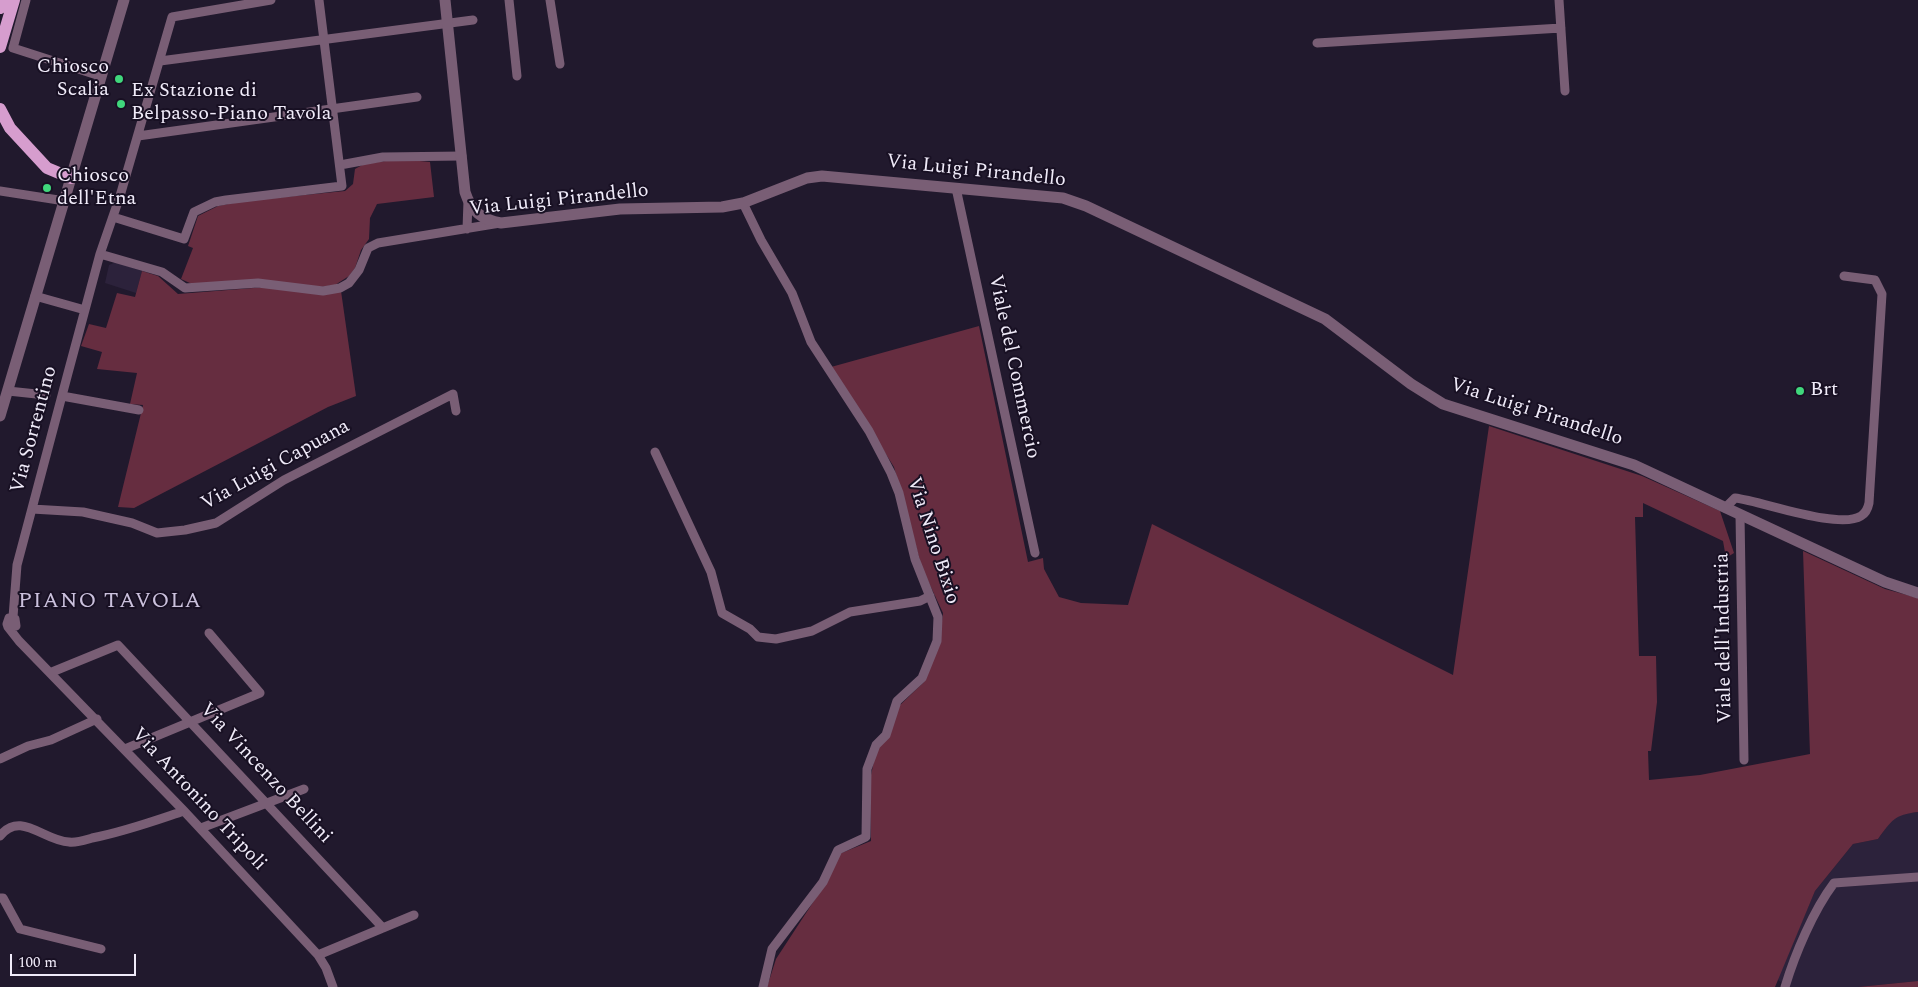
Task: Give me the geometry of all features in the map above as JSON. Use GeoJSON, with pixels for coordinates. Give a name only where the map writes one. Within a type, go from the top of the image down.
{"type":"FeatureCollection","features":[{"type":"Feature","properties":{"kind":"main road"},"geometry":{"type":"LineString","coordinates":[[0,8],[2,0]]}},
{"type":"Feature","properties":{"kind":"main road"},"geometry":{"type":"LineString","coordinates":[[0,47],[14,0]]}},
{"type":"Feature","properties":{"kind":"main road"},"geometry":{"type":"LineString","coordinates":[[0,109],[10,128],[43,164],[71,178]]}},
{"type":"Feature","properties":{"kind":"street"},"geometry":{"type":"LineString","coordinates":[[26,0],[13,48],[100,76]]}},
{"type":"Feature","properties":{"kind":"street"},"geometry":{"type":"LineString","coordinates":[[0,416],[124,0]]}},
{"type":"Feature","properties":{"kind":"street","name":"Via Sorrentino"},"geometry":{"type":"LineString","coordinates":[[8,620],[17,565],[100,254],[138,136],[172,17],[271,0]]}},
{"type":"Feature","properties":{"kind":"street"},"geometry":{"type":"LineString","coordinates":[[113,217],[184,239],[194,212],[215,202],[342,186],[319,0]]}},
{"type":"Feature","properties":{"kind":"street"},"geometry":{"type":"LineString","coordinates":[[445,0],[468,201],[467,229]]}},
{"type":"Feature","properties":{"kind":"street"},"geometry":{"type":"LineString","coordinates":[[509,0],[517,76]]}},
{"type":"Feature","properties":{"kind":"street"},"geometry":{"type":"LineString","coordinates":[[550,0],[560,64]]}},
{"type":"Feature","properties":{"kind":"street"},"geometry":{"type":"LineString","coordinates":[[1559,0],[1565,91]]}},
{"type":"Feature","properties":{"kind":"street"},"geometry":{"type":"LineString","coordinates":[[160,61],[473,20]]}},
{"type":"Feature","properties":{"kind":"street"},"geometry":{"type":"LineString","coordinates":[[1317,43],[1561,28]]}},
{"type":"Feature","properties":{"kind":"street"},"geometry":{"type":"LineString","coordinates":[[138,136],[417,97]]}},
{"type":"Feature","properties":{"kind":"street"},"geometry":{"type":"LineString","coordinates":[[340,165],[383,157],[462,156]]}},
{"type":"Feature","properties":{"kind":"street","name":"Via Luigi Pirandello"},"geometry":{"type":"LineString","coordinates":[[100,254],[162,272],[185,288],[258,283],[330,291],[349,283],[355,277],[368,248],[378,243],[501,223],[620,209],[713,208],[744,203],[801,180],[822,176],[1063,198],[1086,206],[1325,319],[1411,384],[1443,404],[1634,465],[1885,582],[1918,593]]}},
{"type":"Feature","properties":{"kind":"street","name":"Viale del Commercio"},"geometry":{"type":"LineString","coordinates":[[956,188],[1035,553]]}},
{"type":"Feature","properties":{"kind":"street"},"geometry":{"type":"LineString","coordinates":[[0,190],[65,201]]}},
{"type":"Feature","properties":{"kind":"street"},"geometry":{"type":"LineString","coordinates":[[468,201],[483,218],[501,223]]}},
{"type":"Feature","properties":{"kind":"street","name":"Via Nino Bixio"},"geometry":{"type":"LineString","coordinates":[[744,203],[761,240],[792,292],[811,342],[869,431],[891,473],[899,493],[910,547],[938,617],[937,641],[922,678],[897,701],[886,735],[876,745],[867,769],[866,837],[838,850],[823,882],[772,949],[763,987]]}},
{"type":"Feature","properties":{"kind":"street"},"geometry":{"type":"LineString","coordinates":[[1725,508],[1735,498],[1787,512],[1816,516],[1850,519],[1859,517],[1866,512],[1869,503],[1882,294],[1875,280],[1844,276]]}},
{"type":"Feature","properties":{"kind":"street"},"geometry":{"type":"LineString","coordinates":[[35,296],[85,310]]}},
{"type":"Feature","properties":{"kind":"street"},"geometry":{"type":"LineString","coordinates":[[8,390],[46,395]]}},
{"type":"Feature","properties":{"kind":"street","name":"Via Luigi Capuana"},"geometry":{"type":"LineString","coordinates":[[32,509],[83,512],[132,523],[157,533],[216,524],[292,475],[453,394],[456,411]]}},
{"type":"Feature","properties":{"kind":"street"},"geometry":{"type":"LineString","coordinates":[[62,396],[139,410]]}},
{"type":"Feature","properties":{"kind":"street"},"geometry":{"type":"LineString","coordinates":[[656,452],[711,572],[722,613],[750,629],[758,637],[776,639],[812,631],[850,612],[920,601],[930,596]]}},
{"type":"Feature","properties":{"kind":"street","name":"Viale dell'Industria"},"geometry":{"type":"LineString","coordinates":[[1740,515],[1744,760]]}},
{"type":"Feature","properties":{"kind":"street","name":"Via Antonino Tripoli"},"geometry":{"type":"LineString","coordinates":[[8,620],[31,652],[201,828],[318,955],[332,983]]}},
{"type":"Feature","properties":{"kind":"street"},"geometry":{"type":"LineString","coordinates":[[125,749],[260,693],[209,633]]}},
{"type":"Feature","properties":{"kind":"street","name":"Via Vincenzo Bellini"},"geometry":{"type":"LineString","coordinates":[[52,672],[118,645],[268,802],[383,928]]}},
{"type":"Feature","properties":{"kind":"street"},"geometry":{"type":"LineString","coordinates":[[0,759],[97,719]]}},
{"type":"Feature","properties":{"kind":"street"},"geometry":{"type":"LineString","coordinates":[[201,828],[304,789]]}},
{"type":"Feature","properties":{"kind":"street"},"geometry":{"type":"LineString","coordinates":[[0,836],[10,826],[20,824],[58,840],[72,842],[121,833],[184,811]]}},
{"type":"Feature","properties":{"kind":"street"},"geometry":{"type":"LineString","coordinates":[[1785,987],[1791,969],[1821,904],[1834,883],[1918,877]]}},
{"type":"Feature","properties":{"kind":"street"},"geometry":{"type":"LineString","coordinates":[[0,898],[3,898],[20,929],[101,949]]}},
{"type":"Feature","properties":{"kind":"street"},"geometry":{"type":"LineString","coordinates":[[318,955],[414,915]]}},
{"type":"Feature","properties":{"kind":"shaded area"},"geometry":{"type":"Polygon","coordinates":[[[400,159],[430,162],[434,197],[377,204],[370,218],[369,239],[361,250],[355,268],[349,276],[335,285],[321,287],[251,280],[192,284],[181,279],[193,248],[188,246],[198,216],[218,206],[244,201],[345,191],[353,184],[355,169],[364,164],[400,159]]]}},
{"type":"Feature","properties":{"kind":"shaded area"},"geometry":{"type":"Polygon","coordinates":[[[116,262],[142,271],[136,293],[105,283],[109,265],[116,262]]]}},
{"type":"Feature","properties":{"kind":"shaded area"},"geometry":{"type":"Polygon","coordinates":[[[142,271],[158,276],[178,294],[266,287],[324,295],[341,291],[356,396],[328,407],[134,508],[118,507],[143,405],[130,404],[137,373],[97,369],[102,352],[81,346],[89,324],[106,328],[117,293],[135,297],[142,271]]]}},
{"type":"Feature","properties":{"kind":"shaded area"},"geometry":{"type":"Polygon","coordinates":[[[979,326],[1028,562],[1043,558],[1044,569],[1059,597],[1081,603],[1128,605],[1152,524],[1453,675],[1489,426],[1642,476],[1720,511],[1734,553],[1726,558],[1723,541],[1643,503],[1643,517],[1635,517],[1639,656],[1656,656],[1657,702],[1651,751],[1648,751],[1649,780],[1700,775],[1810,754],[1803,551],[1885,589],[1918,598],[1918,812],[1898,817],[1878,839],[1853,844],[1815,891],[1775,987],[767,987],[776,959],[825,884],[839,854],[871,841],[870,780],[876,751],[899,706],[924,682],[939,645],[943,613],[922,568],[894,467],[831,367],[979,326]]]}},
{"type":"Feature","properties":{"kind":"shaded area"},"geometry":{"type":"Polygon","coordinates":[[[1918,812],[1918,981],[1858,987],[1787,987],[1777,979],[1815,891],[1853,844],[1878,839],[1893,818],[1900,814],[1918,812]]]}},
{"type":"Feature","properties":{"kind":"shaded area"},"geometry":{"type":"Polygon","coordinates":[[[1918,981],[1918,987],[1858,987],[1918,981]]]}},
{"type":"Feature","properties":{"kind":"place","name":"Chiosco Scalia"},"geometry":{"type":"Point","coordinates":[119,79]}},
{"type":"Feature","properties":{"kind":"place","name":"Ex Stazione di Belpasso-Piano Tavola"},"geometry":{"type":"Point","coordinates":[121,104]}},
{"type":"Feature","properties":{"kind":"place","name":"Chiosco dell'Etna"},"geometry":{"type":"Point","coordinates":[47,188]}},
{"type":"Feature","properties":{"kind":"place","name":"Brt"},"geometry":{"type":"Point","coordinates":[1800,391]}},
{"type":"Feature","properties":{"kind":"district","name":"PIANO TAVOLA"},"geometry":{"type":"Point","coordinates":[110,603]}}]}
